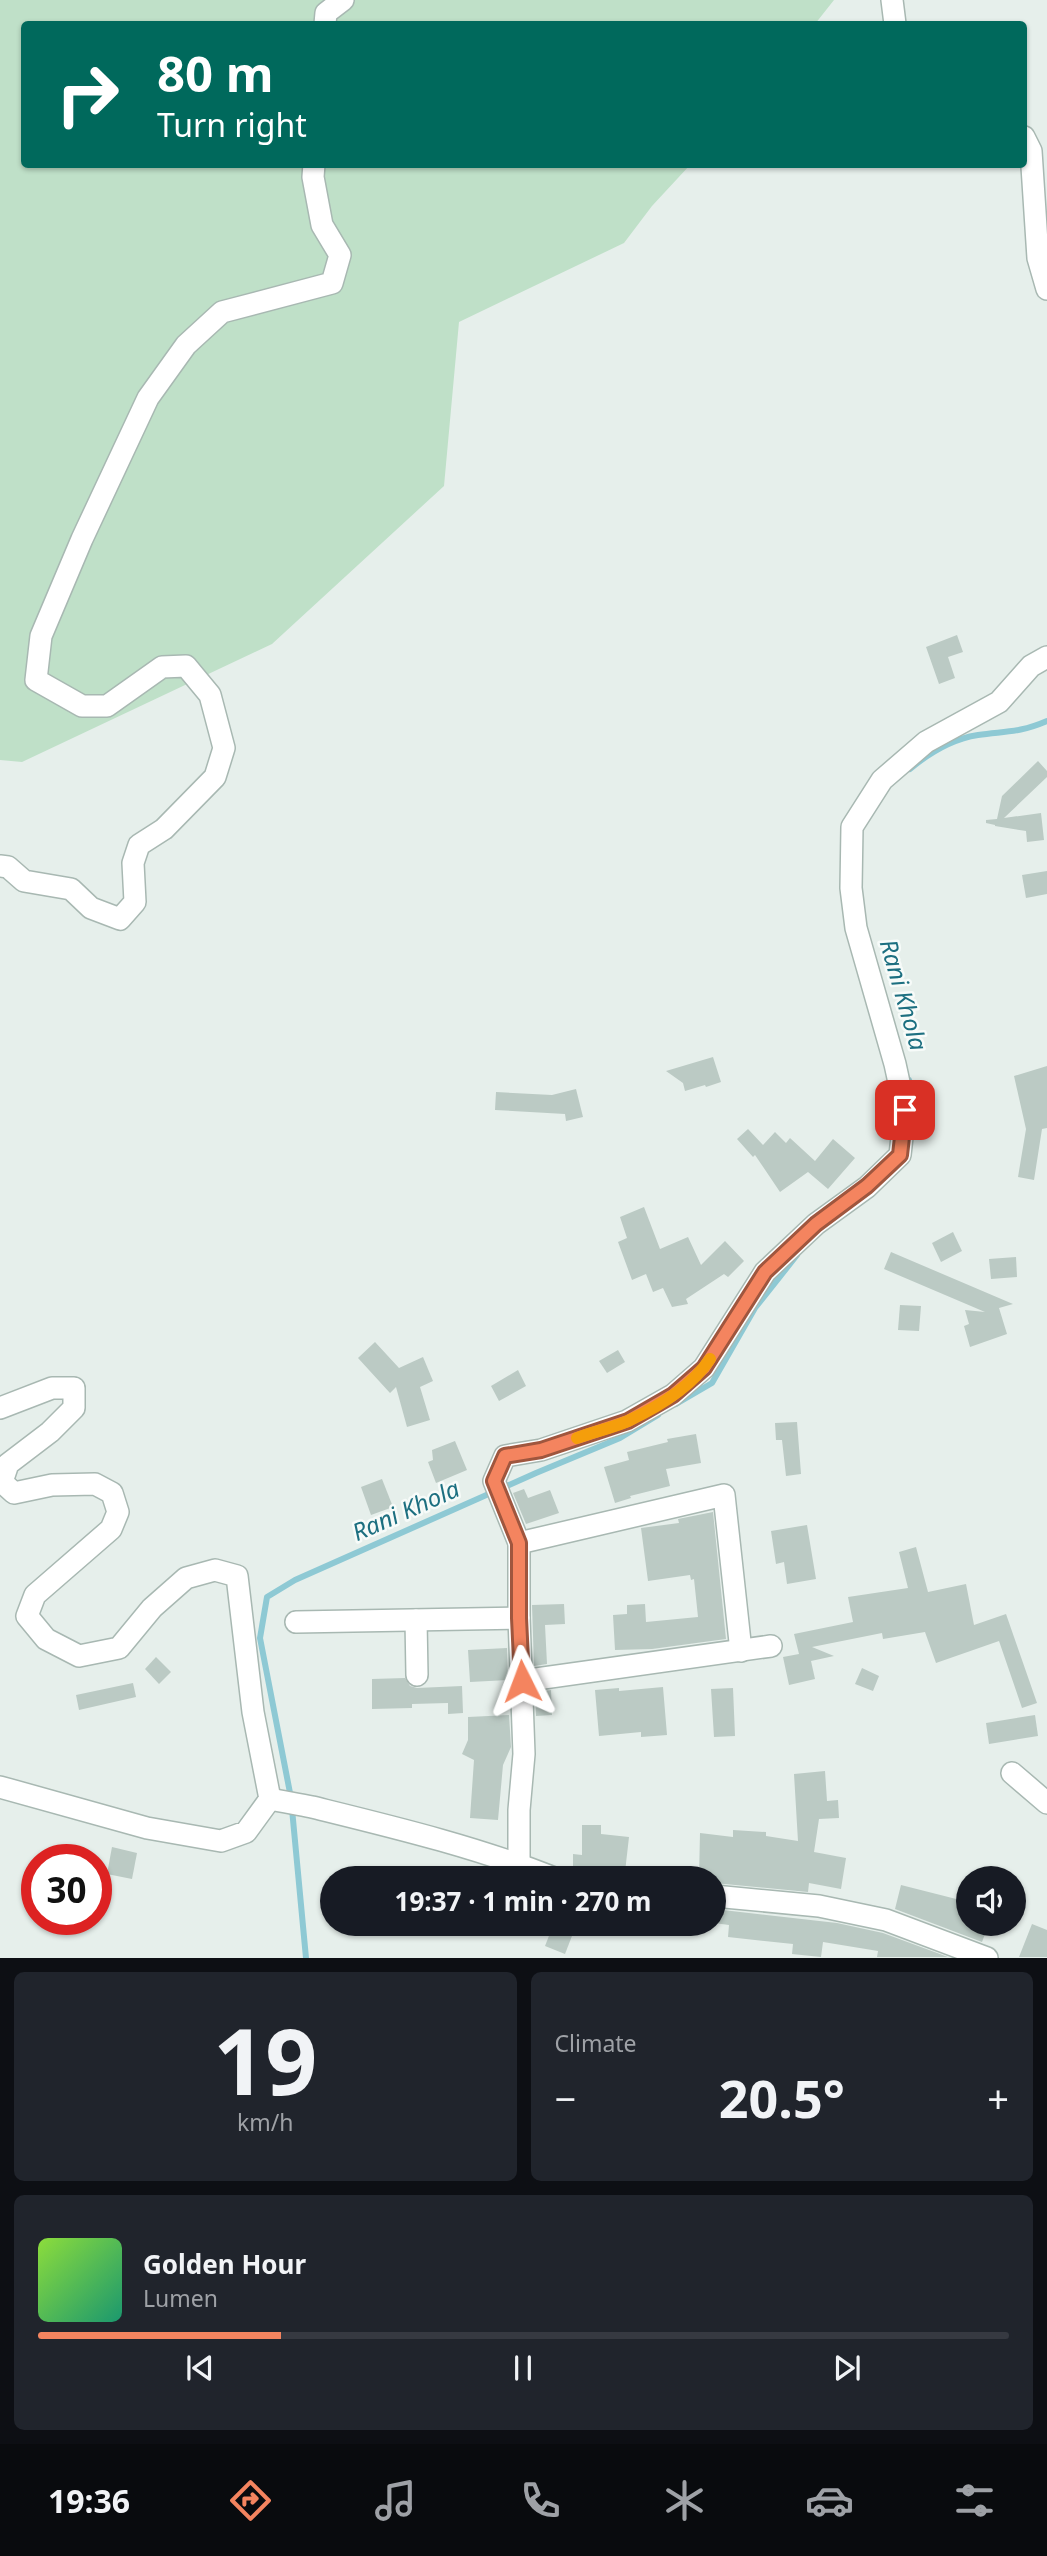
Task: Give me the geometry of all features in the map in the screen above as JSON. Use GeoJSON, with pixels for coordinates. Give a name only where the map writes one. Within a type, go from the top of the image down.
{"type":"FeatureCollection","features":[{"type":"Feature","properties":{"kind":"street"},"geometry":{"type":"LineString","coordinates":[[325,21],[326,13],[343,0]]}},
{"type":"Feature","properties":{"kind":"street"},"geometry":{"type":"LineString","coordinates":[[892,0],[895,21]]}},
{"type":"Feature","properties":{"kind":"street"},"geometry":{"type":"LineString","coordinates":[[1027,143],[1031,151],[1038,258],[1047,289]]}},
{"type":"Feature","properties":{"kind":"street"},"geometry":{"type":"LineString","coordinates":[[0,866],[8,867],[24,881],[71,889],[91,908],[120,919],[135,902],[133,863],[139,845],[163,829],[215,777],[223,748],[210,695],[187,666],[162,667],[107,706],[82,706],[36,680],[41,636],[82,539],[148,398],[186,345],[222,312],[332,283],[340,256],[321,225],[314,168]]}},
{"type":"Feature","properties":{"kind":"street"},"geometry":{"type":"LineString","coordinates":[[519,1864],[519,1810],[524,1754],[519,1543],[494,1481],[505,1456],[541,1450],[628,1421],[673,1395],[704,1368],[765,1272],[816,1224],[867,1186],[900,1155],[905,1110],[895,1064],[856,928],[851,888],[852,827],[882,779],[926,742],[999,702],[1031,666],[1047,657]]}},
{"type":"Feature","properties":{"kind":"street"},"geometry":{"type":"LineString","coordinates":[[0,1408],[52,1388],[74,1388],[74,1408],[50,1432],[8,1464],[2,1482],[14,1493],[51,1485],[95,1484],[112,1493],[118,1512],[111,1530],[35,1595],[27,1616],[46,1640],[79,1656],[119,1648],[152,1608],[186,1578],[215,1570],[237,1576],[253,1712],[277,1800]]}},
{"type":"Feature","properties":{"kind":"street"},"geometry":{"type":"LineString","coordinates":[[519,1543],[723,1495],[741,1651]]}},
{"type":"Feature","properties":{"kind":"street"},"geometry":{"type":"LineString","coordinates":[[296,1622],[519,1618]]}},
{"type":"Feature","properties":{"kind":"street"},"geometry":{"type":"LineString","coordinates":[[416,1620],[417,1675]]}},
{"type":"Feature","properties":{"kind":"street"},"geometry":{"type":"LineString","coordinates":[[522,1681],[771,1646]]}},
{"type":"Feature","properties":{"kind":"street"},"geometry":{"type":"LineString","coordinates":[[1012,1773],[1047,1803]]}},
{"type":"Feature","properties":{"kind":"street"},"geometry":{"type":"LineString","coordinates":[[0,1787],[147,1828],[221,1841],[246,1832],[277,1800]]}},
{"type":"Feature","properties":{"kind":"street"},"geometry":{"type":"LineString","coordinates":[[277,1800],[309,1806],[524,1866]]}},
{"type":"Feature","properties":{"kind":"street"},"geometry":{"type":"LineString","coordinates":[[726,1897],[819,1906],[886,1920],[987,1958]]}},
{"type":"Feature","properties":{"kind":"green space"},"geometry":{"type":"Polygon","coordinates":[[[0,0],[834,0],[817,21],[21,21],[21,168],[687,168],[652,206],[624,243],[459,322],[444,486],[272,644],[22,762],[0,760],[0,0]]]}},
{"type":"Feature","properties":{"kind":"building"},"geometry":{"type":"Polygon","coordinates":[[[957,635],[963,652],[948,657],[955,678],[939,684],[926,647],[957,635]]]}},
{"type":"Feature","properties":{"kind":"building"},"geometry":{"type":"Polygon","coordinates":[[[1038,761],[1047,771],[1047,777],[1004,818],[1041,813],[1044,840],[1027,842],[1026,831],[995,826],[986,823],[986,820],[997,819],[1002,796],[1038,761]]]}},
{"type":"Feature","properties":{"kind":"building"},"geometry":{"type":"Polygon","coordinates":[[[1047,871],[1047,894],[1026,898],[1022,875],[1047,871]]]}},
{"type":"Feature","properties":{"kind":"building"},"geometry":{"type":"Polygon","coordinates":[[[713,1057],[721,1082],[706,1087],[705,1085],[685,1091],[683,1083],[666,1071],[713,1057]]]}},
{"type":"Feature","properties":{"kind":"building"},"geometry":{"type":"Polygon","coordinates":[[[1047,1066],[1047,1128],[1042,1129],[1034,1180],[1018,1177],[1026,1129],[1014,1076],[1047,1066]]]}},
{"type":"Feature","properties":{"kind":"building"},"geometry":{"type":"Polygon","coordinates":[[[576,1089],[583,1117],[566,1121],[565,1114],[495,1110],[496,1092],[552,1095],[576,1089]]]}},
{"type":"Feature","properties":{"kind":"building"},"geometry":{"type":"Polygon","coordinates":[[[748,1129],[763,1145],[775,1132],[786,1143],[790,1138],[815,1161],[833,1139],[855,1158],[828,1189],[808,1172],[780,1192],[755,1155],[753,1157],[737,1139],[748,1129]]]}},
{"type":"Feature","properties":{"kind":"building"},"geometry":{"type":"Polygon","coordinates":[[[644,1207],[660,1249],[688,1237],[701,1265],[725,1241],[744,1261],[728,1277],[724,1274],[686,1299],[688,1304],[672,1307],[663,1288],[653,1292],[646,1274],[632,1280],[618,1242],[627,1238],[620,1217],[644,1207]]]}},
{"type":"Feature","properties":{"kind":"building"},"geometry":{"type":"Polygon","coordinates":[[[953,1232],[962,1251],[941,1262],[932,1243],[953,1232]]]}},
{"type":"Feature","properties":{"kind":"building"},"geometry":{"type":"Polygon","coordinates":[[[891,1252],[1013,1304],[999,1308],[1007,1334],[970,1347],[964,1326],[969,1324],[965,1310],[985,1312],[884,1269],[891,1252]]]}},
{"type":"Feature","properties":{"kind":"building"},"geometry":{"type":"Polygon","coordinates":[[[1016,1257],[1017,1277],[991,1279],[989,1259],[1016,1257]]]}},
{"type":"Feature","properties":{"kind":"building"},"geometry":{"type":"Polygon","coordinates":[[[900,1305],[921,1306],[919,1331],[898,1330],[900,1305]]]}},
{"type":"Feature","properties":{"kind":"building"},"geometry":{"type":"Polygon","coordinates":[[[375,1342],[399,1368],[423,1357],[433,1381],[420,1387],[430,1420],[407,1427],[396,1387],[390,1393],[358,1358],[375,1342]]]}},
{"type":"Feature","properties":{"kind":"building"},"geometry":{"type":"Polygon","coordinates":[[[618,1350],[625,1362],[607,1373],[599,1361],[618,1350]]]}},
{"type":"Feature","properties":{"kind":"building"},"geometry":{"type":"Polygon","coordinates":[[[518,1370],[526,1386],[499,1401],[491,1386],[518,1370]]]}},
{"type":"Feature","properties":{"kind":"building"},"geometry":{"type":"Polygon","coordinates":[[[797,1422],[801,1474],[786,1476],[782,1440],[776,1440],[775,1423],[797,1422]]]}},
{"type":"Feature","properties":{"kind":"building"},"geometry":{"type":"Polygon","coordinates":[[[696,1434],[701,1463],[666,1469],[670,1486],[630,1496],[631,1498],[615,1503],[604,1467],[629,1460],[627,1452],[668,1442],[667,1439],[696,1434]]]}},
{"type":"Feature","properties":{"kind":"building"},"geometry":{"type":"Polygon","coordinates":[[[455,1441],[467,1470],[436,1483],[428,1462],[433,1460],[432,1450],[455,1441]]]}},
{"type":"Feature","properties":{"kind":"building"},"geometry":{"type":"Polygon","coordinates":[[[382,1479],[393,1507],[371,1515],[361,1487],[382,1479]]]}},
{"type":"Feature","properties":{"kind":"building"},"geometry":{"type":"Polygon","coordinates":[[[524,1489],[528,1498],[550,1490],[559,1513],[526,1524],[513,1493],[524,1489]]]}},
{"type":"Feature","properties":{"kind":"building"},"geometry":{"type":"Polygon","coordinates":[[[713,1512],[726,1639],[652,1649],[615,1650],[613,1615],[627,1614],[627,1605],[645,1604],[646,1622],[698,1617],[694,1579],[691,1580],[690,1575],[648,1581],[641,1528],[679,1523],[678,1519],[713,1512]]]}},
{"type":"Feature","properties":{"kind":"building"},"geometry":{"type":"Polygon","coordinates":[[[807,1525],[816,1579],[787,1584],[784,1562],[776,1564],[771,1531],[807,1525]]]}},
{"type":"Feature","properties":{"kind":"building"},"geometry":{"type":"Polygon","coordinates":[[[916,1547],[928,1592],[966,1584],[974,1625],[1006,1614],[1037,1703],[1022,1708],[999,1641],[936,1663],[925,1632],[883,1639],[882,1633],[812,1647],[834,1656],[811,1661],[815,1679],[789,1685],[783,1657],[799,1654],[794,1634],[853,1622],[848,1597],[908,1588],[899,1552],[916,1547]]]}},
{"type":"Feature","properties":{"kind":"building"},"geometry":{"type":"Polygon","coordinates":[[[564,1604],[565,1624],[545,1625],[547,1664],[534,1666],[532,1605],[564,1604]]]}},
{"type":"Feature","properties":{"kind":"building"},"geometry":{"type":"Polygon","coordinates":[[[507,1648],[508,1680],[470,1682],[468,1650],[507,1648]]]}},
{"type":"Feature","properties":{"kind":"building"},"geometry":{"type":"Polygon","coordinates":[[[156,1657],[171,1672],[159,1684],[145,1669],[156,1657]]]}},
{"type":"Feature","properties":{"kind":"building"},"geometry":{"type":"Polygon","coordinates":[[[862,1668],[879,1676],[873,1691],[855,1684],[862,1668]]]}},
{"type":"Feature","properties":{"kind":"building"},"geometry":{"type":"Polygon","coordinates":[[[405,1678],[410,1686],[417,1688],[462,1686],[463,1713],[448,1714],[448,1703],[412,1704],[412,1708],[372,1709],[372,1679],[405,1678]]]}},
{"type":"Feature","properties":{"kind":"building"},"geometry":{"type":"Polygon","coordinates":[[[133,1683],[136,1697],[79,1710],[76,1695],[133,1683]]]}},
{"type":"Feature","properties":{"kind":"building"},"geometry":{"type":"Polygon","coordinates":[[[663,1687],[667,1735],[641,1737],[641,1732],[599,1736],[595,1690],[663,1687]]]}},
{"type":"Feature","properties":{"kind":"building"},"geometry":{"type":"Polygon","coordinates":[[[733,1688],[735,1736],[714,1737],[711,1689],[733,1688]]]}},
{"type":"Feature","properties":{"kind":"building"},"geometry":{"type":"Polygon","coordinates":[[[551,1690],[552,1715],[536,1716],[535,1692],[551,1690]]]}},
{"type":"Feature","properties":{"kind":"building"},"geometry":{"type":"Polygon","coordinates":[[[509,1715],[511,1747],[503,1765],[498,1820],[470,1818],[474,1760],[462,1754],[468,1740],[468,1717],[509,1715]]]}},
{"type":"Feature","properties":{"kind":"building"},"geometry":{"type":"Polygon","coordinates":[[[1035,1715],[1038,1736],[989,1744],[986,1723],[1035,1715]]]}},
{"type":"Feature","properties":{"kind":"building"},"geometry":{"type":"Polygon","coordinates":[[[825,1771],[827,1801],[838,1800],[839,1818],[819,1819],[814,1852],[846,1858],[841,1889],[809,1883],[808,1892],[726,1884],[726,1866],[699,1866],[700,1833],[733,1837],[733,1830],[766,1832],[766,1836],[798,1841],[794,1774],[825,1771]]]}},
{"type":"Feature","properties":{"kind":"building"},"geometry":{"type":"Polygon","coordinates":[[[582,1825],[601,1825],[601,1834],[629,1837],[626,1866],[573,1866],[573,1854],[582,1855],[582,1825]]]}},
{"type":"Feature","properties":{"kind":"building"},"geometry":{"type":"Polygon","coordinates":[[[112,1847],[137,1853],[132,1879],[112,1875],[112,1847]]]}},
{"type":"Feature","properties":{"kind":"building"},"geometry":{"type":"Polygon","coordinates":[[[901,1885],[956,1899],[956,1932],[895,1909],[901,1885]]]}},
{"type":"Feature","properties":{"kind":"building"},"geometry":{"type":"Polygon","coordinates":[[[726,1910],[837,1923],[883,1933],[948,1957],[877,1957],[878,1951],[823,1942],[821,1957],[792,1954],[793,1944],[728,1937],[729,1925],[726,1925],[726,1910]]]}},
{"type":"Feature","properties":{"kind":"building"},"geometry":{"type":"Polygon","coordinates":[[[1032,1924],[1047,1930],[1047,1957],[1019,1957],[1032,1924]]]}},
{"type":"Feature","properties":{"kind":"building"},"geometry":{"type":"Polygon","coordinates":[[[549,1936],[572,1936],[565,1954],[545,1946],[549,1936]]]}},
{"type":"Feature","properties":{"kind":"building"},"geometry":{"type":"Polygon","coordinates":[[[966,1936],[984,1936],[982,1942],[966,1936]]]}},
{"type":"Feature","properties":{"kind":"waterway","name":"Rani Khola"},"geometry":{"type":"LineString","coordinates":[[910,769],[950,743],[978,735],[1020,730],[1047,721]]}},
{"type":"Feature","properties":{"kind":"waterway","name":"Rani Khola"},"geometry":{"type":"LineString","coordinates":[[909,1080],[917,1113],[912,1135]]}},
{"type":"Feature","properties":{"kind":"waterway","name":"Rani Khola"},"geometry":{"type":"LineString","coordinates":[[676,1404],[712,1383],[755,1308],[797,1255]]}},
{"type":"Feature","properties":{"kind":"waterway","name":"Rani Khola"},"geometry":{"type":"LineString","coordinates":[[291,1798],[260,1638],[267,1597],[295,1580],[620,1438],[658,1415]]}},
{"type":"Feature","properties":{"kind":"waterway","name":"Rani Khola"},"geometry":{"type":"LineString","coordinates":[[292,1809],[306,1958]]}},
{"type":"Feature","properties":{"kind":"slow traffic"},"geometry":{"type":"LineString","coordinates":[[577,1438],[628,1421],[673,1395],[704,1368],[710,1359]]}},
{"type":"Feature","properties":{"kind":"route"},"geometry":{"type":"LineString","coordinates":[[522,1681],[519,1543],[494,1481],[505,1456],[541,1450],[628,1421],[673,1395],[704,1368],[765,1272],[816,1224],[867,1186],[900,1155],[905,1110]]}}]}
